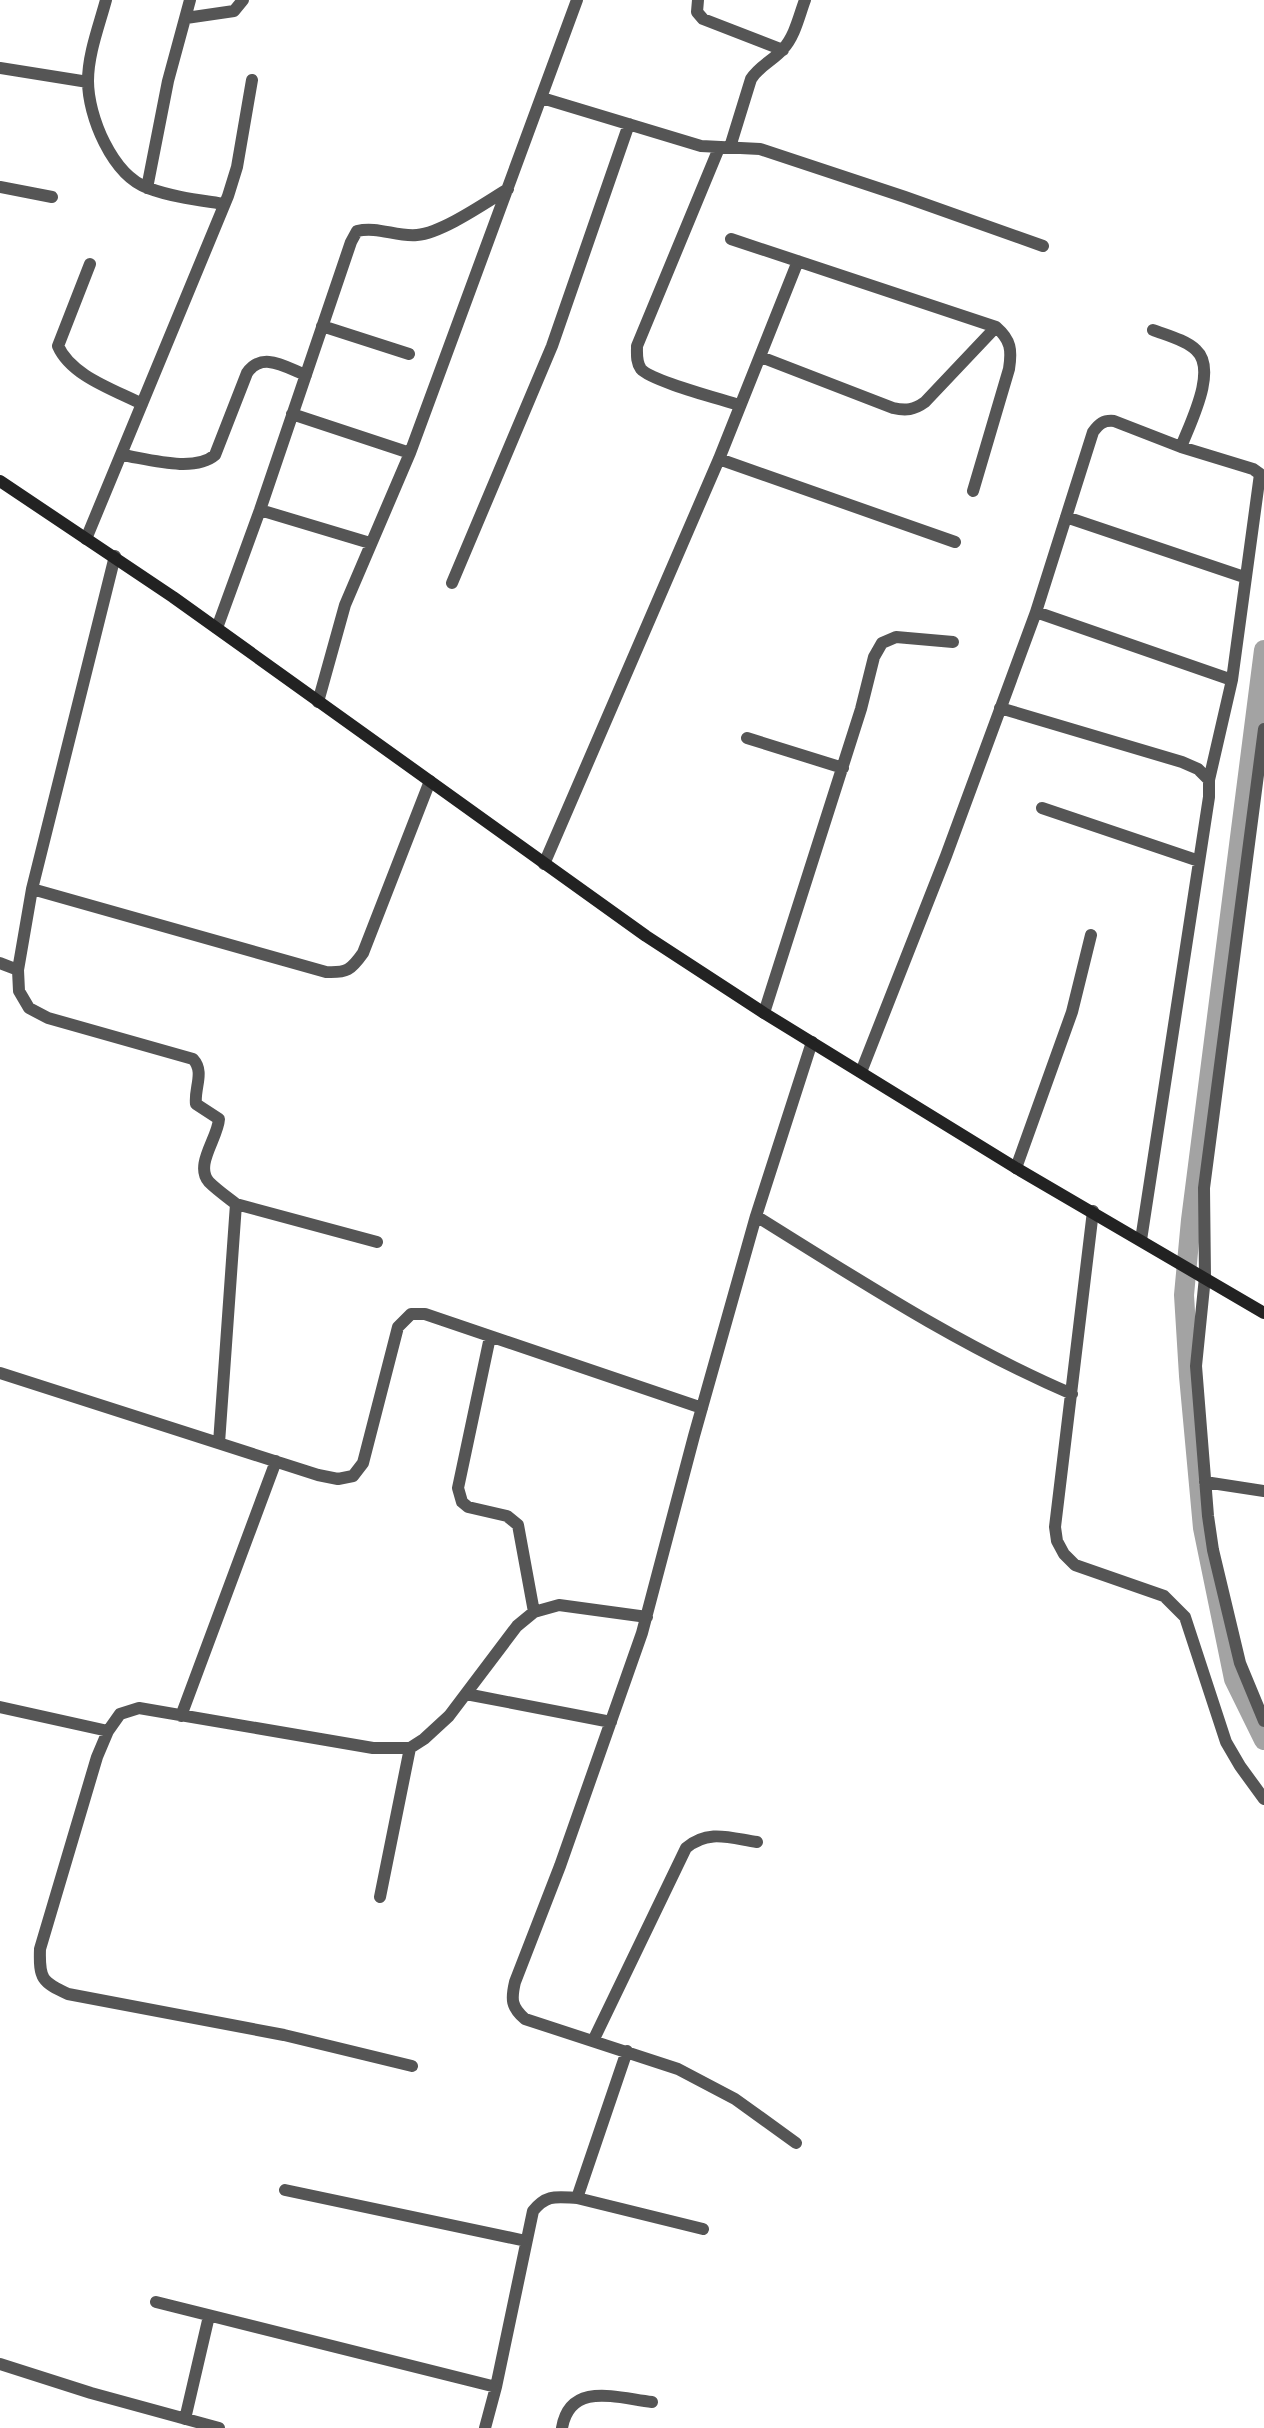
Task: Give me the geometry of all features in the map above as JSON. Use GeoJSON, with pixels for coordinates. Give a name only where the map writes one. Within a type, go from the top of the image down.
{"type":"FeatureCollection","features":[{"type":"Feature","properties":{"kind":"main road"},"geometry":{"type":"LineString","coordinates":[[0,481],[115,556],[646,936],[764,1013],[1016,1168],[1264,1313]]}},
{"type":"Feature","properties":{"kind":"street"},"geometry":{"type":"LineString","coordinates":[[106,0],[91,55],[88,82],[96,122],[105,143],[129,176],[147,188],[224,204]]}},
{"type":"Feature","properties":{"kind":"street"},"geometry":{"type":"LineString","coordinates":[[147,188],[168,81],[190,0]]}},
{"type":"Feature","properties":{"kind":"street"},"geometry":{"type":"LineString","coordinates":[[186,18],[234,12],[243,0]]}},
{"type":"Feature","properties":{"kind":"street"},"geometry":{"type":"LineString","coordinates":[[318,702],[345,605],[410,453],[577,0]]}},
{"type":"Feature","properties":{"kind":"street"},"geometry":{"type":"LineString","coordinates":[[698,0],[697,12],[703,19],[783,50]]}},
{"type":"Feature","properties":{"kind":"street"},"geometry":{"type":"LineString","coordinates":[[739,405],[655,377],[642,370],[636,358],[637,346],[724,147],[751,79],[758,69],[783,50],[794,31],[805,0]]}},
{"type":"Feature","properties":{"kind":"street"},"geometry":{"type":"LineString","coordinates":[[0,68],[88,82]]}},
{"type":"Feature","properties":{"kind":"street"},"geometry":{"type":"LineString","coordinates":[[86,539],[224,204],[237,167],[252,80]]}},
{"type":"Feature","properties":{"kind":"street"},"geometry":{"type":"LineString","coordinates":[[542,98],[701,146],[760,149],[1043,246]]}},
{"type":"Feature","properties":{"kind":"street"},"geometry":{"type":"LineString","coordinates":[[452,583],[552,346],[629,124]]}},
{"type":"Feature","properties":{"kind":"street"},"geometry":{"type":"LineString","coordinates":[[0,187],[52,197]]}},
{"type":"Feature","properties":{"kind":"street"},"geometry":{"type":"LineString","coordinates":[[217,628],[260,510],[351,242],[357,231],[369,228],[404,235],[434,231],[508,189]]}},
{"type":"Feature","properties":{"kind":"street"},"geometry":{"type":"LineString","coordinates":[[731,239],[996,327],[1006,336],[1012,350],[1009,369],[973,491]]}},
{"type":"Feature","properties":{"kind":"street"},"geometry":{"type":"LineString","coordinates":[[544,864],[719,459],[798,261]]}},
{"type":"Feature","properties":{"kind":"street"},"geometry":{"type":"LineString","coordinates":[[90,264],[58,346],[64,358],[73,368],[142,404]]}},
{"type":"Feature","properties":{"kind":"street"},"geometry":{"type":"LineString","coordinates":[[322,326],[409,354]]}},
{"type":"Feature","properties":{"kind":"street"},"geometry":{"type":"LineString","coordinates":[[761,357],[893,408],[909,410],[925,402],[996,327]]}},
{"type":"Feature","properties":{"kind":"street"},"geometry":{"type":"LineString","coordinates":[[1153,330],[1194,348],[1204,359],[1203,387],[1181,447]]}},
{"type":"Feature","properties":{"kind":"street"},"geometry":{"type":"LineString","coordinates":[[122,455],[183,464],[208,461],[215,455],[247,373],[254,364],[260,361],[269,362],[306,375]]}},
{"type":"Feature","properties":{"kind":"street"},"geometry":{"type":"LineString","coordinates":[[292,414],[410,453]]}},
{"type":"Feature","properties":{"kind":"street"},"geometry":{"type":"LineString","coordinates":[[861,1072],[946,856],[1036,612],[1093,432],[1099,424],[1114,421],[1181,447],[1253,469],[1260,474],[1244,577],[1232,680],[1209,780],[1209,797],[1141,1240]]}},
{"type":"Feature","properties":{"kind":"street"},"geometry":{"type":"LineString","coordinates":[[719,459],[955,542]]}},
{"type":"Feature","properties":{"kind":"street"},"geometry":{"type":"LineString","coordinates":[[260,510],[370,543]]}},
{"type":"Feature","properties":{"kind":"street"},"geometry":{"type":"LineString","coordinates":[[1066,516],[1244,577]]}},
{"type":"Feature","properties":{"kind":"street"},"geometry":{"type":"LineString","coordinates":[[115,556],[32,889],[18,970],[19,991],[29,1008],[48,1018],[193,1059],[200,1072],[196,1104],[219,1119],[219,1127],[204,1166],[205,1175],[209,1182],[236,1204],[377,1242]]}},
{"type":"Feature","properties":{"kind":"street"},"geometry":{"type":"LineString","coordinates":[[1036,612],[1232,680]]}},
{"type":"Feature","properties":{"kind":"street"},"geometry":{"type":"LineString","coordinates":[[764,1013],[843,768],[874,657],[882,643],[896,637],[953,642]]}},
{"type":"Feature","properties":{"kind":"street"},"geometry":{"type":"LineString","coordinates":[[1000,708],[1182,762],[1198,769],[1209,780]]}},
{"type":"Feature","properties":{"kind":"street"},"geometry":{"type":"LineString","coordinates":[[1264,729],[1204,1188],[1196,1366],[1208,1516],[1221,1585],[1240,1663],[1264,1721]]}},
{"type":"Feature","properties":{"kind":"street"},"geometry":{"type":"LineString","coordinates":[[747,738],[843,768]]}},
{"type":"Feature","properties":{"kind":"street"},"geometry":{"type":"LineString","coordinates":[[32,889],[315,969],[342,973],[354,965],[363,953],[430,781]]}},
{"type":"Feature","properties":{"kind":"street"},"geometry":{"type":"LineString","coordinates":[[1042,808],[1199,861]]}},
{"type":"Feature","properties":{"kind":"street"},"geometry":{"type":"LineString","coordinates":[[1016,1168],[1072,1012],[1091,936]]}},
{"type":"Feature","properties":{"kind":"street"},"geometry":{"type":"LineString","coordinates":[[0,963],[18,970]]}},
{"type":"Feature","properties":{"kind":"street"},"geometry":{"type":"LineString","coordinates":[[796,2143],[735,2099],[678,2068],[525,2019],[514,2010],[512,1997],[515,1982],[560,1866],[647,1617],[756,1216],[812,1042]]}},
{"type":"Feature","properties":{"kind":"street"},"geometry":{"type":"LineString","coordinates":[[219,1443],[236,1204]]}},
{"type":"Feature","properties":{"kind":"street"},"geometry":{"type":"LineString","coordinates":[[1093,1211],[1054,1527],[1058,1542],[1064,1554],[1075,1565],[1164,1596],[1185,1617],[1226,1742],[1264,1799]]}},
{"type":"Feature","properties":{"kind":"street"},"geometry":{"type":"LineString","coordinates":[[756,1216],[890,1299],[977,1349],[1027,1375],[1072,1394]]}},
{"type":"Feature","properties":{"kind":"street"},"geometry":{"type":"LineString","coordinates":[[0,1373],[338,1479],[353,1476],[363,1463],[398,1327],[411,1314],[425,1314],[702,1408]]}},
{"type":"Feature","properties":{"kind":"street"},"geometry":{"type":"LineString","coordinates":[[490,1336],[458,1488],[459,1496],[468,1508],[507,1516],[518,1525],[534,1612]]}},
{"type":"Feature","properties":{"kind":"street"},"geometry":{"type":"LineString","coordinates":[[181,1716],[276,1461]]}},
{"type":"Feature","properties":{"kind":"street"},"geometry":{"type":"LineString","coordinates":[[1205,1482],[1264,1491]]}},
{"type":"Feature","properties":{"kind":"street"},"geometry":{"type":"LineString","coordinates":[[412,2066],[284,2035],[68,1994],[46,1984],[39,1970],[40,1949],[97,1757],[108,1731],[120,1714],[139,1708],[373,1748],[410,1748],[424,1739],[449,1716],[517,1626],[534,1612],[558,1605],[647,1617]]}},
{"type":"Feature","properties":{"kind":"street"},"geometry":{"type":"LineString","coordinates":[[466,1694],[611,1722]]}},
{"type":"Feature","properties":{"kind":"street"},"geometry":{"type":"LineString","coordinates":[[0,1707],[108,1731]]}},
{"type":"Feature","properties":{"kind":"street"},"geometry":{"type":"LineString","coordinates":[[380,1897],[410,1748]]}},
{"type":"Feature","properties":{"kind":"street"},"geometry":{"type":"LineString","coordinates":[[593,2041],[686,1848],[696,1839],[711,1836],[757,1842]]}},
{"type":"Feature","properties":{"kind":"street"},"geometry":{"type":"LineString","coordinates":[[577,2198],[627,2051]]}},
{"type":"Feature","properties":{"kind":"street"},"geometry":{"type":"LineString","coordinates":[[285,2190],[526,2241]]}},
{"type":"Feature","properties":{"kind":"street"},"geometry":{"type":"LineString","coordinates":[[485,2428],[496,2387],[532,2211],[541,2201],[555,2196],[577,2198],[703,2229]]}},
{"type":"Feature","properties":{"kind":"street"},"geometry":{"type":"LineString","coordinates":[[156,2302],[496,2387]]}},
{"type":"Feature","properties":{"kind":"street"},"geometry":{"type":"LineString","coordinates":[[185,2419],[209,2316]]}},
{"type":"Feature","properties":{"kind":"street"},"geometry":{"type":"LineString","coordinates":[[0,2364],[219,2428]]}},
{"type":"Feature","properties":{"kind":"street"},"geometry":{"type":"LineString","coordinates":[[562,2428],[569,2407],[579,2399],[593,2396],[652,2402]]}},
{"type":"Feature","properties":{"kind":"waterway"},"geometry":{"type":"LineString","coordinates":[[1264,650],[1191,1220],[1184,1295],[1203,1528],[1234,1679],[1264,1740]]}}]}
